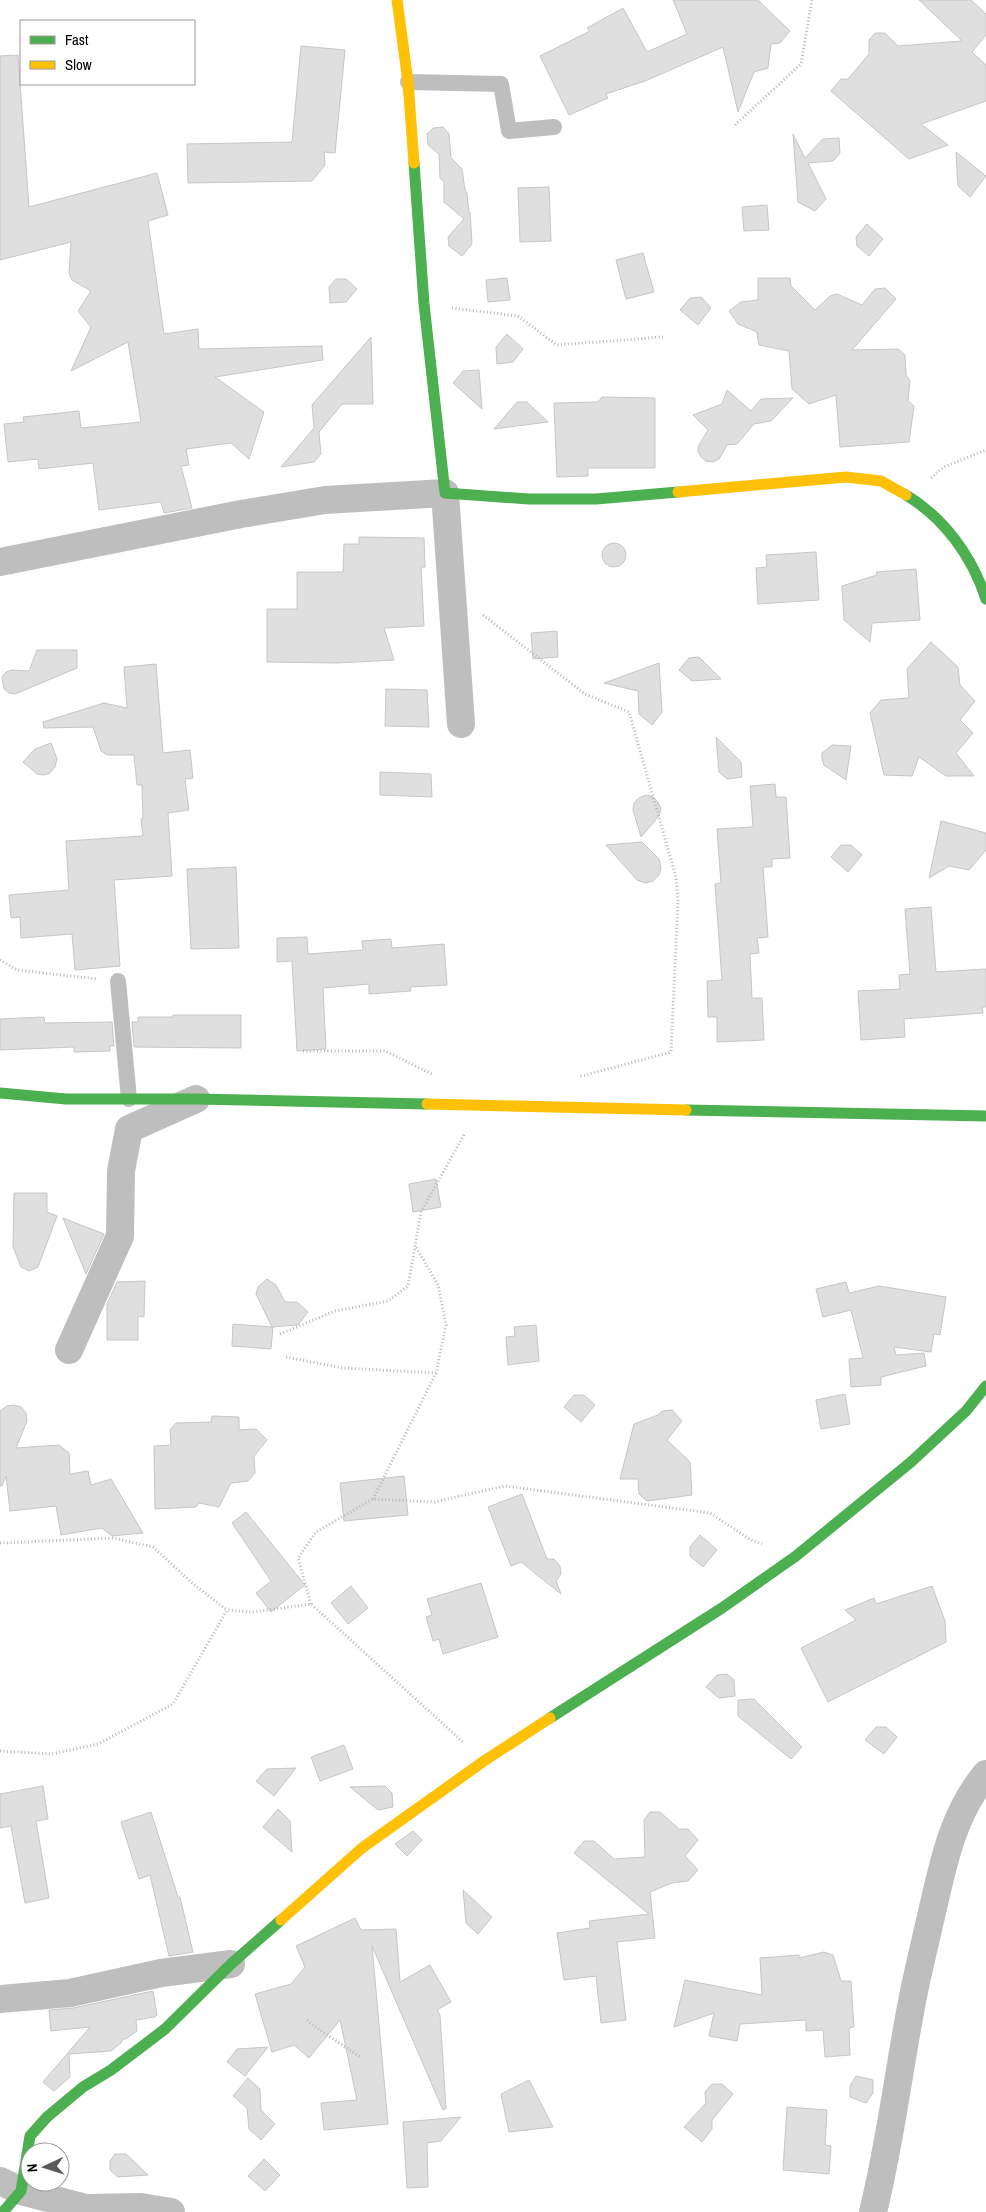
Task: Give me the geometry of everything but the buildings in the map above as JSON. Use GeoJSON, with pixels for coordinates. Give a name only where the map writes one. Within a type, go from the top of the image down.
{"type":"FeatureCollection","features":[{"type":"Feature","properties":{"kind":"street"},"geometry":{"type":"LineString","coordinates":[[397,0],[408,82],[424,304],[445,493],[461,724]]}},
{"type":"Feature","properties":{"kind":"street"},"geometry":{"type":"LineString","coordinates":[[0,562],[241,514],[325,500],[445,493],[530,498],[596,499],[846,477],[882,482],[910,497],[934,515],[962,548],[984,590],[986,599]]}},
{"type":"Feature","properties":{"kind":"street"},"geometry":{"type":"LineString","coordinates":[[0,1093],[66,1099],[196,1099],[986,1116]]}},
{"type":"Feature","properties":{"kind":"street"},"geometry":{"type":"LineString","coordinates":[[69,1350],[120,1236],[121,1170],[129,1129],[196,1099]]}},
{"type":"Feature","properties":{"kind":"street"},"geometry":{"type":"LineString","coordinates":[[3,2212],[10,2186],[30,2136],[47,2117],[83,2087],[111,2070],[165,2029],[231,1964],[362,1848],[484,1761],[722,1608],[796,1556],[911,1462],[966,1411],[986,1386]]}},
{"type":"Feature","properties":{"kind":"street"},"geometry":{"type":"LineString","coordinates":[[873,2212],[911,2006],[946,1850],[959,1816],[972,1791],[986,1774]]}},
{"type":"Feature","properties":{"kind":"street"},"geometry":{"type":"LineString","coordinates":[[0,1999],[70,1993],[161,1973],[231,1964]]}},
{"type":"Feature","properties":{"kind":"street"},"geometry":{"type":"LineString","coordinates":[[10,2186],[86,2208],[141,2207],[170,2212]]}},
{"type":"Feature","properties":{"kind":"lane"},"geometry":{"type":"LineString","coordinates":[[408,82],[501,84],[508,130],[554,127]]}},
{"type":"Feature","properties":{"kind":"lane"},"geometry":{"type":"LineString","coordinates":[[118,981],[129,1099]]}},
{"type":"Feature","properties":{"kind":"path"},"geometry":{"type":"LineString","coordinates":[[735,125],[801,64],[812,0]]}},
{"type":"Feature","properties":{"kind":"path"},"geometry":{"type":"LineString","coordinates":[[424,304],[518,316],[557,345],[663,337]]}},
{"type":"Feature","properties":{"kind":"path"},"geometry":{"type":"LineString","coordinates":[[910,497],[944,467],[986,450]]}},
{"type":"Feature","properties":{"kind":"path"},"geometry":{"type":"LineString","coordinates":[[452,590],[585,694],[629,712],[676,877],[678,901],[671,1052],[577,1077]]}},
{"type":"Feature","properties":{"kind":"path"},"geometry":{"type":"LineString","coordinates":[[0,960],[17,970],[118,981]]}},
{"type":"Feature","properties":{"kind":"path"},"geometry":{"type":"LineString","coordinates":[[303,1051],[385,1051],[431,1073],[439,1074]]}},
{"type":"Feature","properties":{"kind":"path"},"geometry":{"type":"LineString","coordinates":[[280,1334],[334,1311],[388,1301],[408,1286],[421,1212],[480,1106]]}},
{"type":"Feature","properties":{"kind":"path"},"geometry":{"type":"LineString","coordinates":[[373,1499],[436,1372],[446,1325],[438,1285],[415,1246]]}},
{"type":"Feature","properties":{"kind":"path"},"geometry":{"type":"LineString","coordinates":[[286,1357],[343,1368],[436,1372]]}},
{"type":"Feature","properties":{"kind":"path"},"geometry":{"type":"LineString","coordinates":[[484,1761],[311,1604],[298,1558],[316,1532],[373,1499],[434,1502],[506,1486],[710,1513],[751,1540],[796,1556]]}},
{"type":"Feature","properties":{"kind":"path"},"geometry":{"type":"LineString","coordinates":[[0,1543],[113,1538],[153,1547],[192,1583],[227,1610],[253,1612],[311,1604]]}},
{"type":"Feature","properties":{"kind":"path"},"geometry":{"type":"LineString","coordinates":[[0,1751],[52,1754],[98,1744],[173,1704],[227,1610]]}},
{"type":"Feature","properties":{"kind":"path"},"geometry":{"type":"LineString","coordinates":[[308,2020],[322,2034],[335,2040],[360,2057]]}},
{"type":"Feature","properties":{"kind":"traffic: fast"},"geometry":{"type":"LineString","coordinates":[[414,163],[424,304],[445,493],[529,499],[596,499],[678,492]]}},
{"type":"Feature","properties":{"kind":"traffic: fast"},"geometry":{"type":"LineString","coordinates":[[906,495],[933,515],[955,540],[973,568],[986,599]]}},
{"type":"Feature","properties":{"kind":"traffic: fast"},"geometry":{"type":"LineString","coordinates":[[0,1093],[66,1099],[196,1099],[427,1104]]}},
{"type":"Feature","properties":{"kind":"traffic: fast"},"geometry":{"type":"LineString","coordinates":[[686,1110],[986,1116]]}},
{"type":"Feature","properties":{"kind":"traffic: fast"},"geometry":{"type":"LineString","coordinates":[[550,1718],[722,1608],[796,1556],[911,1462],[966,1411],[986,1386]]}},
{"type":"Feature","properties":{"kind":"traffic: fast"},"geometry":{"type":"LineString","coordinates":[[3,2212],[21,2191],[30,2136],[47,2117],[83,2087],[111,2070],[165,2029],[231,1964],[281,1920]]}},
{"type":"Feature","properties":{"kind":"traffic: slow"},"geometry":{"type":"LineString","coordinates":[[397,0],[408,82],[414,163]]}},
{"type":"Feature","properties":{"kind":"traffic: slow"},"geometry":{"type":"LineString","coordinates":[[678,492],[846,477],[881,481],[906,495]]}},
{"type":"Feature","properties":{"kind":"traffic: slow"},"geometry":{"type":"LineString","coordinates":[[427,1104],[686,1110]]}},
{"type":"Feature","properties":{"kind":"traffic: slow"},"geometry":{"type":"LineString","coordinates":[[281,1920],[362,1848],[484,1761],[550,1718]]}}]}
